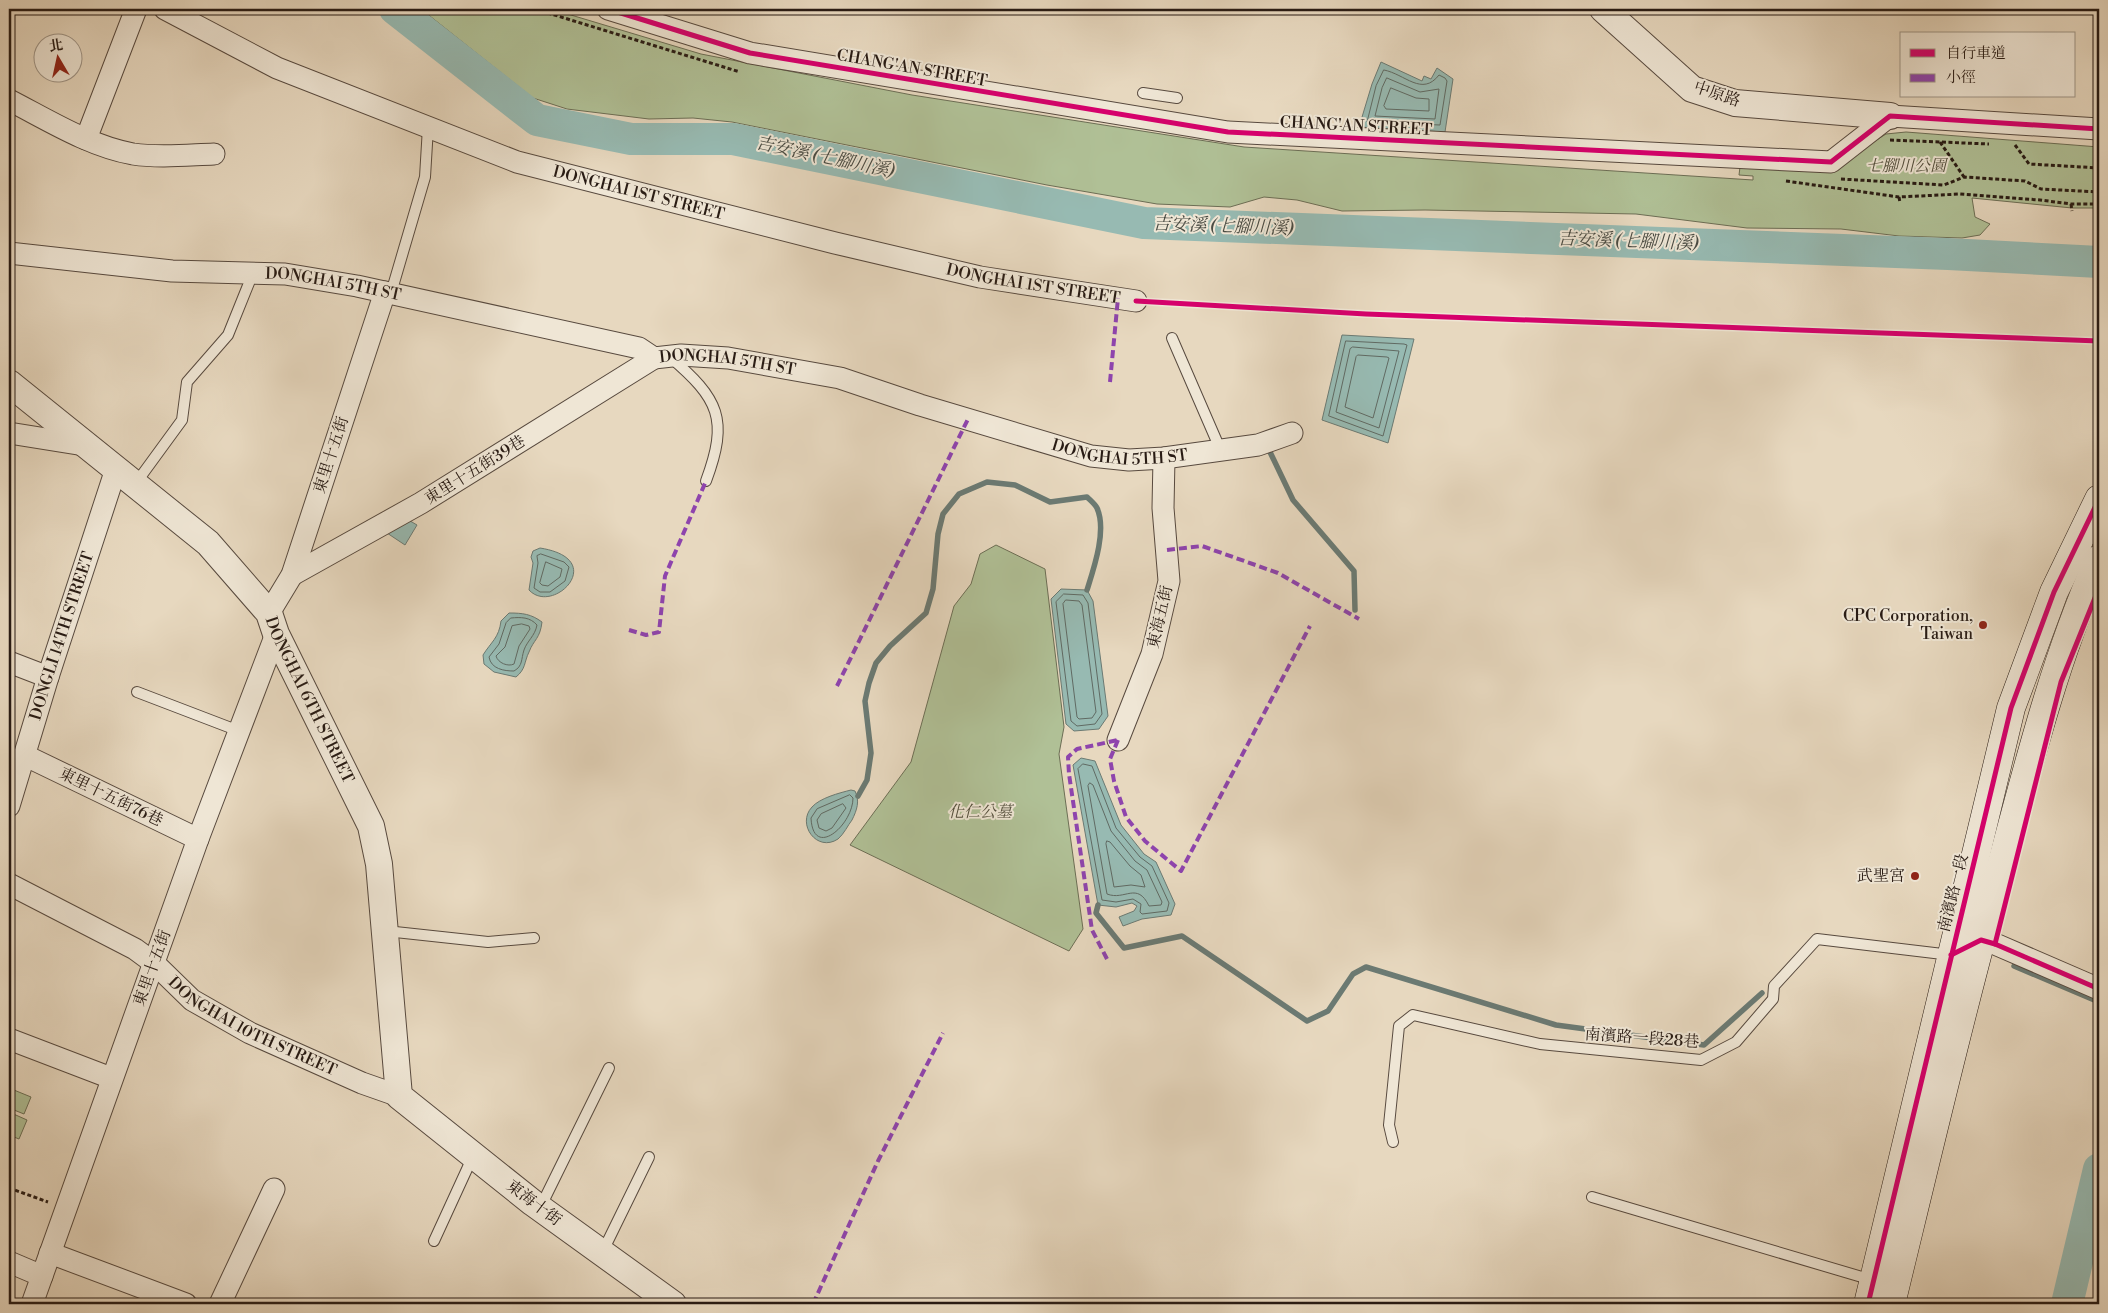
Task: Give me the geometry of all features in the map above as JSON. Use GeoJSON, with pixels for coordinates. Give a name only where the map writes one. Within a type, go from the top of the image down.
{"type":"FeatureCollection","features":[{"type":"Feature","properties":{"kind":"main road","name":"南濱路一段"},"geometry":{"type":"LineString","coordinates":[[1870,1292],[2011,708],[2054,592],[2099,499]]}},
{"type":"Feature","properties":{"kind":"main road"},"geometry":{"type":"LineString","coordinates":[[1891,1304],[1980,940],[2033,749],[2069,632],[2099,560]]}},
{"type":"Feature","properties":{"kind":"street"},"geometry":{"type":"LineString","coordinates":[[86,139],[136,9]]}},
{"type":"Feature","properties":{"kind":"street","name":"DONGHAI 1ST STREET"},"geometry":{"type":"LineString","coordinates":[[165,9],[277,68],[517,162],[835,243],[980,277],[1136,301]]}},
{"type":"Feature","properties":{"kind":"street","name":"CHANG'AN STREET"},"geometry":{"type":"LineString","coordinates":[[608,9],[750,53],[1228,132],[1830,162],[1887,128]]}},
{"type":"Feature","properties":{"kind":"street","name":"中原路"},"geometry":{"type":"LineString","coordinates":[[1603,9],[1692,89],[1734,103],[1887,128]]}},
{"type":"Feature","properties":{"kind":"street"},"geometry":{"type":"LineString","coordinates":[[9,100],[86,139],[132,154],[170,156],[214,154]]}},
{"type":"Feature","properties":{"kind":"street"},"geometry":{"type":"LineString","coordinates":[[1887,128],[2099,130]]}},
{"type":"Feature","properties":{"kind":"street","name":"DONGHAI 5TH ST"},"geometry":{"type":"LineString","coordinates":[[9,253],[172,271],[285,274],[388,293],[639,348],[662,357],[681,355],[728,358],[840,378],[1090,456],[1129,460],[1164,458],[1258,445],[1292,433]]}},
{"type":"Feature","properties":{"kind":"street","name":"東里十五街"},"geometry":{"type":"LineString","coordinates":[[32,1304],[111,1078],[239,731],[272,623],[292,575],[388,293]]}},
{"type":"Feature","properties":{"kind":"street","name":"東里十五街39巷"},"geometry":{"type":"LineString","coordinates":[[292,575],[421,503],[662,357]]}},
{"type":"Feature","properties":{"kind":"street","name":"DONGHAI 6TH STREET"},"geometry":{"type":"LineString","coordinates":[[9,383],[208,543],[272,623],[371,826],[379,864],[399,1096]]}},
{"type":"Feature","properties":{"kind":"street"},"geometry":{"type":"LineString","coordinates":[[9,433],[84,445]]}},
{"type":"Feature","properties":{"kind":"street","name":"東海五街"},"geometry":{"type":"LineString","coordinates":[[1118,740],[1152,654],[1169,581],[1163,508],[1164,458]]}},
{"type":"Feature","properties":{"kind":"street","name":"DONGLI 14TH STREET"},"geometry":{"type":"LineString","coordinates":[[9,806],[48,677],[126,476]]}},
{"type":"Feature","properties":{"kind":"street"},"geometry":{"type":"LineString","coordinates":[[9,662],[48,677]]}},
{"type":"Feature","properties":{"kind":"street","name":"東里十五街76巷"},"geometry":{"type":"LineString","coordinates":[[24,755],[198,839]]}},
{"type":"Feature","properties":{"kind":"street","name":"DONGHAI 10TH STREET"},"geometry":{"type":"LineString","coordinates":[[9,884],[136,949],[154,963],[192,1000],[250,1033],[362,1083],[399,1096]]}},
{"type":"Feature","properties":{"kind":"street"},"geometry":{"type":"LineString","coordinates":[[1951,955],[1980,940],[1995,944],[2099,989]]}},
{"type":"Feature","properties":{"kind":"street"},"geometry":{"type":"LineString","coordinates":[[9,1039],[111,1078]]}},
{"type":"Feature","properties":{"kind":"street","name":"東海十街"},"geometry":{"type":"LineString","coordinates":[[399,1096],[540,1208],[673,1304]]}},
{"type":"Feature","properties":{"kind":"street"},"geometry":{"type":"LineString","coordinates":[[220,1304],[274,1189]]}},
{"type":"Feature","properties":{"kind":"street"},"geometry":{"type":"LineString","coordinates":[[50,1253],[186,1304]]}},
{"type":"Feature","properties":{"kind":"street"},"geometry":{"type":"LineString","coordinates":[[9,1262],[42,1276]]}},
{"type":"Feature","properties":{"kind":"lane"},"geometry":{"type":"LineString","coordinates":[[1143,93],[1178,98]]}},
{"type":"Feature","properties":{"kind":"lane"},"geometry":{"type":"LineString","coordinates":[[388,293],[425,177],[428,127]]}},
{"type":"Feature","properties":{"kind":"lane"},"geometry":{"type":"LineString","coordinates":[[126,476],[182,420],[187,382],[228,335],[253,273]]}},
{"type":"Feature","properties":{"kind":"lane"},"geometry":{"type":"LineString","coordinates":[[1172,338],[1221,451]]}},
{"type":"Feature","properties":{"kind":"lane"},"geometry":{"type":"LineString","coordinates":[[662,357],[705,390],[714,406],[717,425],[717,446],[706,481]]}},
{"type":"Feature","properties":{"kind":"lane"},"geometry":{"type":"LineString","coordinates":[[137,692],[239,731]]}},
{"type":"Feature","properties":{"kind":"lane"},"geometry":{"type":"LineString","coordinates":[[385,931],[488,942],[534,938]]}},
{"type":"Feature","properties":{"kind":"lane","name":"南濱路一段28巷"},"geometry":{"type":"LineString","coordinates":[[1393,1142],[1389,1125],[1399,1026],[1413,1015],[1540,1044],[1700,1060],[1736,1042],[1773,999],[1774,986],[1817,939],[1951,955]]}},
{"type":"Feature","properties":{"kind":"lane"},"geometry":{"type":"LineString","coordinates":[[540,1208],[609,1068]]}},
{"type":"Feature","properties":{"kind":"lane"},"geometry":{"type":"LineString","coordinates":[[434,1241],[473,1156]]}},
{"type":"Feature","properties":{"kind":"lane"},"geometry":{"type":"LineString","coordinates":[[602,1253],[649,1157]]}},
{"type":"Feature","properties":{"kind":"lane"},"geometry":{"type":"LineString","coordinates":[[1592,1197],[1870,1292]]}},
{"type":"Feature","properties":{"kind":"path"},"geometry":{"type":"LineString","coordinates":[[1887,128],[1940,142],[1997,144]]}},
{"type":"Feature","properties":{"kind":"path"},"geometry":{"type":"LineString","coordinates":[[1940,142],[1964,177]]}},
{"type":"Feature","properties":{"kind":"path"},"geometry":{"type":"LineString","coordinates":[[2007,145],[2016,145],[2029,164],[2099,168]]}},
{"type":"Feature","properties":{"kind":"path"},"geometry":{"type":"LineString","coordinates":[[1843,179],[1850,173]]}},
{"type":"Feature","properties":{"kind":"path"},"geometry":{"type":"LineString","coordinates":[[1834,179],[1944,185],[1964,177],[2024,181],[2041,189],[2099,192]]}},
{"type":"Feature","properties":{"kind":"path"},"geometry":{"type":"LineString","coordinates":[[1782,181],[1899,197],[1960,194],[2071,204],[2099,204]]}},
{"type":"Feature","properties":{"kind":"path"},"geometry":{"type":"LineString","coordinates":[[1899,197],[1900,203]]}},
{"type":"Feature","properties":{"kind":"path"},"geometry":{"type":"LineString","coordinates":[[2071,204],[2072,211]]}},
{"type":"Feature","properties":{"kind":"path"},"geometry":{"type":"LineString","coordinates":[[9,1188],[66,1209]]}},
{"type":"Feature","properties":{"kind":"green space","name":"七腳川公園"},"geometry":{"type":"Polygon","coordinates":[[[421,9],[551,9],[701,54],[912,95],[1244,147],[1753,180],[1753,176],[1739,175],[1740,167],[1826,172],[1886,134],[1906,132],[2099,147],[2099,208],[2072,208],[1972,198],[1975,217],[1990,224],[1980,235],[1962,238],[1899,236],[1841,229],[1747,228],[1636,214],[1425,210],[1342,211],[1297,200],[1264,197],[1230,207],[1157,204],[1047,185],[732,122],[693,118],[649,119],[567,109],[533,98],[421,9]]]}},
{"type":"Feature","properties":{"kind":"green space","name":"化仁公墓"},"geometry":{"type":"Polygon","coordinates":[[[996,545],[1045,569],[1064,727],[1059,754],[1083,929],[1069,951],[850,845],[911,762],[954,606],[971,584],[980,554],[996,545]]]}},
{"type":"Feature","properties":{"kind":"green space"},"geometry":{"type":"Polygon","coordinates":[[[9,1088],[31,1097],[24,1114],[9,1108],[9,1088]]]}},
{"type":"Feature","properties":{"kind":"green space"},"geometry":{"type":"Polygon","coordinates":[[[9,1112],[27,1120],[19,1139],[9,1135],[9,1112]]]}},
{"type":"Feature","properties":{"kind":"water"},"geometry":{"type":"Polygon","coordinates":[[[1381,62],[1422,81],[1424,76],[1431,79],[1437,68],[1453,79],[1445,132],[1359,127],[1381,62]]]}},
{"type":"Feature","properties":{"kind":"water"},"geometry":{"type":"Polygon","coordinates":[[[1342,335],[1414,339],[1388,443],[1322,420],[1342,335]]]}},
{"type":"Feature","properties":{"kind":"water"},"geometry":{"type":"Polygon","coordinates":[[[405,518],[417,525],[405,545],[384,531],[405,518]]]}},
{"type":"Feature","properties":{"kind":"water"},"geometry":{"type":"Polygon","coordinates":[[[540,548],[561,554],[571,563],[574,573],[570,583],[561,591],[551,596],[539,596],[529,590],[533,563],[531,557],[533,551],[540,548]]]}},
{"type":"Feature","properties":{"kind":"water"},"geometry":{"type":"Polygon","coordinates":[[[1061,589],[1087,590],[1093,601],[1108,716],[1099,729],[1074,731],[1066,724],[1051,599],[1061,589]]]}},
{"type":"Feature","properties":{"kind":"water"},"geometry":{"type":"Polygon","coordinates":[[[509,613],[527,614],[542,622],[540,632],[527,656],[523,668],[516,677],[494,672],[484,664],[483,655],[497,636],[501,621],[509,613]]]}},
{"type":"Feature","properties":{"kind":"water"},"geometry":{"type":"Polygon","coordinates":[[[1081,758],[1095,761],[1121,825],[1144,854],[1156,862],[1175,904],[1171,915],[1142,919],[1123,926],[1119,917],[1134,911],[1137,906],[1132,903],[1116,907],[1098,905],[1073,765],[1081,758]]]}},
{"type":"Feature","properties":{"kind":"water"},"geometry":{"type":"Polygon","coordinates":[[[851,790],[855,791],[857,795],[857,806],[852,820],[844,832],[838,839],[830,842],[816,840],[811,835],[806,821],[812,807],[825,798],[851,790]]]}},
{"type":"Feature","properties":{"kind":"waterway","name":"吉安溪 (七腳川溪)"},"geometry":{"type":"LineString","coordinates":[[395,9],[537,120],[631,139],[733,139],[1144,223],[1948,254],[2099,262]]}},
{"type":"Feature","properties":{"kind":"waterway"},"geometry":{"type":"LineString","coordinates":[[1270,452],[1293,500],[1354,571],[1355,610]]}},
{"type":"Feature","properties":{"kind":"waterway"},"geometry":{"type":"LineString","coordinates":[[858,796],[867,780],[871,753],[865,701],[869,683],[876,663],[890,646],[926,613],[933,589],[938,534],[943,514],[959,494],[987,482],[1015,485],[1050,502],[1087,497],[1097,508],[1101,527],[1098,549],[1087,590]]}},
{"type":"Feature","properties":{"kind":"waterway"},"geometry":{"type":"LineString","coordinates":[[1098,905],[1096,913],[1124,948],[1182,936],[1307,1021],[1328,1011],[1353,974],[1366,967],[1556,1025],[1704,1045],[1762,993]]}},
{"type":"Feature","properties":{"kind":"waterway"},"geometry":{"type":"LineString","coordinates":[[2014,966],[2099,1002]]}},
{"type":"Feature","properties":{"kind":"waterway"},"geometry":{"type":"LineString","coordinates":[[2067,1304],[2099,1169]]}},
{"type":"Feature","properties":{"kind":"marked path"},"geometry":{"type":"LineString","coordinates":[[1110,382],[1118,298]]}},
{"type":"Feature","properties":{"kind":"marked path"},"geometry":{"type":"LineString","coordinates":[[837,686],[968,419]]}},
{"type":"Feature","properties":{"kind":"marked path"},"geometry":{"type":"LineString","coordinates":[[629,630],[646,635],[659,632],[665,576],[706,481]]}},
{"type":"Feature","properties":{"kind":"marked path"},"geometry":{"type":"LineString","coordinates":[[1167,550],[1202,546],[1278,573],[1359,619]]}},
{"type":"Feature","properties":{"kind":"marked path"},"geometry":{"type":"LineString","coordinates":[[1118,740],[1110,759],[1114,781],[1126,817],[1145,841],[1181,871],[1310,626]]}},
{"type":"Feature","properties":{"kind":"marked path"},"geometry":{"type":"LineString","coordinates":[[1107,959],[1092,930],[1068,757],[1077,749],[1118,740]]}},
{"type":"Feature","properties":{"kind":"marked path"},"geometry":{"type":"LineString","coordinates":[[813,1304],[878,1161],[943,1033]]}},
{"type":"Feature","properties":{"kind":"cycle path"},"geometry":{"type":"LineString","coordinates":[[608,9],[750,53],[1228,132],[1831,162],[1890,116],[2099,129]]}},
{"type":"Feature","properties":{"kind":"cycle path"},"geometry":{"type":"LineString","coordinates":[[1136,301],[1366,314],[2099,341]]}},
{"type":"Feature","properties":{"kind":"cycle path"},"geometry":{"type":"LineString","coordinates":[[1868,1304],[2011,708],[2054,592],[2099,499]]}},
{"type":"Feature","properties":{"kind":"cycle path"},"geometry":{"type":"LineString","coordinates":[[1995,944],[2061,682],[2099,588]]}},
{"type":"Feature","properties":{"kind":"cycle path"},"geometry":{"type":"LineString","coordinates":[[1951,955],[1981,940],[1995,944],[2099,989]]}},
{"type":"Feature","properties":{"kind":"place","name":"CPC Corporation, Taiwan"},"geometry":{"type":"Point","coordinates":[1983,625]}},
{"type":"Feature","properties":{"kind":"place","name":"武聖宮"},"geometry":{"type":"Point","coordinates":[1915,876]}}]}
